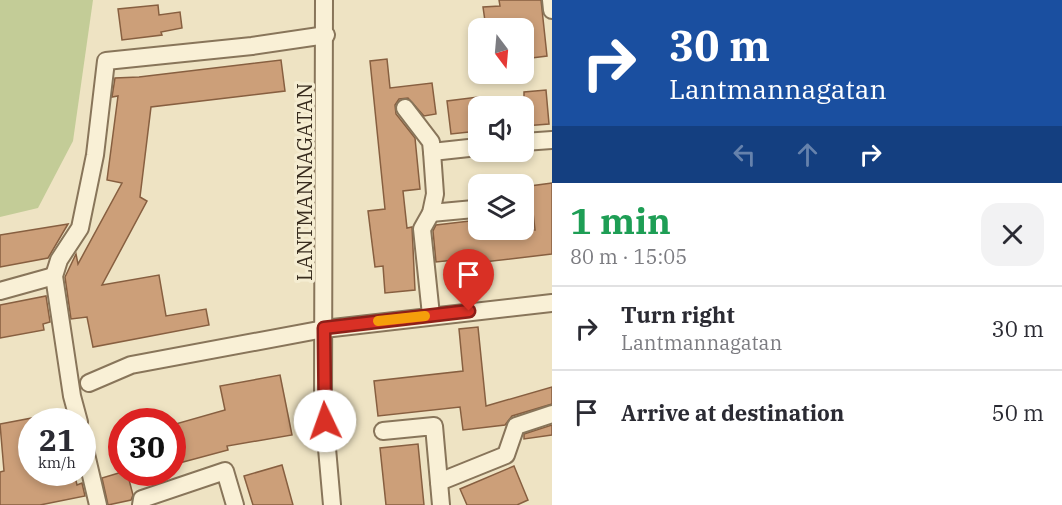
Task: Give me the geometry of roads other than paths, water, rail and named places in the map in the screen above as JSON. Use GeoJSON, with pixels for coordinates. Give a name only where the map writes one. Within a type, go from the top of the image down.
{"type":"FeatureCollection","features":[{"type":"Feature","properties":{"kind":"street","name":"LANTMANNAGATAN"},"geometry":{"type":"LineString","coordinates":[[324,0],[326,35],[323,403],[332,505]]}},
{"type":"Feature","properties":{"kind":"street"},"geometry":{"type":"LineString","coordinates":[[551,0],[552,10]]}},
{"type":"Feature","properties":{"kind":"street"},"geometry":{"type":"LineString","coordinates":[[75,408],[54,276],[59,260],[80,228],[95,155],[106,61],[252,46],[326,35]]}},
{"type":"Feature","properties":{"kind":"street"},"geometry":{"type":"LineString","coordinates":[[405,108],[431,142],[435,194],[430,213],[422,229],[430,315]]}},
{"type":"Feature","properties":{"kind":"street"},"geometry":{"type":"LineString","coordinates":[[534,141],[552,140]]}},
{"type":"Feature","properties":{"kind":"street"},"geometry":{"type":"LineString","coordinates":[[432,152],[468,148]]}},
{"type":"Feature","properties":{"kind":"street"},"geometry":{"type":"LineString","coordinates":[[430,213],[468,209]]}},
{"type":"Feature","properties":{"kind":"street"},"geometry":{"type":"LineString","coordinates":[[0,291],[54,276]]}},
{"type":"Feature","properties":{"kind":"street"},"geometry":{"type":"LineString","coordinates":[[89,384],[131,365],[324,328],[552,303]]}},
{"type":"Feature","properties":{"kind":"street"},"geometry":{"type":"LineString","coordinates":[[439,482],[506,455],[516,426],[552,414]]}},
{"type":"Feature","properties":{"kind":"street"},"geometry":{"type":"LineString","coordinates":[[383,430],[434,426],[441,505]]}},
{"type":"Feature","properties":{"kind":"street"},"geometry":{"type":"LineString","coordinates":[[141,505],[142,500],[225,471],[236,505]]}},
{"type":"Feature","properties":{"kind":"street"},"geometry":{"type":"LineString","coordinates":[[94,486],[98,505]]}}]}
